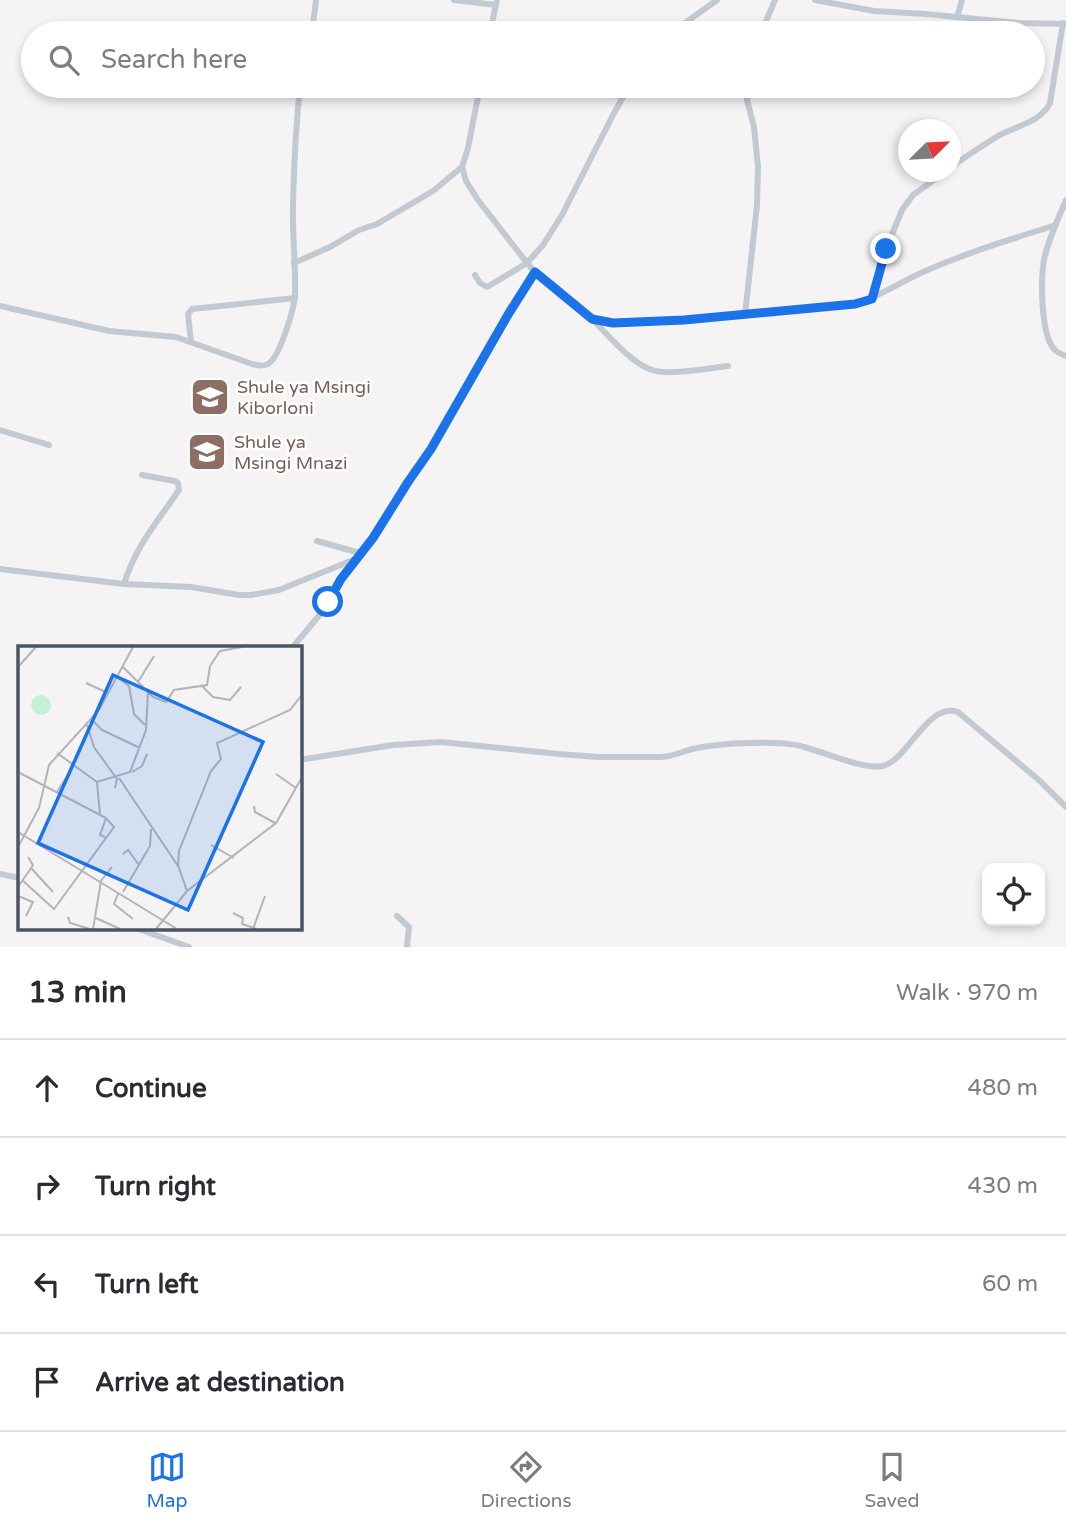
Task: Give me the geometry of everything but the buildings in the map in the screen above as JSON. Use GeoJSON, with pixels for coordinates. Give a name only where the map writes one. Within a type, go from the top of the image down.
{"type":"FeatureCollection","features":[{"type":"Feature","properties":{"kind":"street"},"geometry":{"type":"LineString","coordinates":[[314,21],[316,0]]}},
{"type":"Feature","properties":{"kind":"street"},"geometry":{"type":"LineString","coordinates":[[454,0],[496,2],[492,21]]}},
{"type":"Feature","properties":{"kind":"street"},"geometry":{"type":"LineString","coordinates":[[688,21],[717,0]]}},
{"type":"Feature","properties":{"kind":"street"},"geometry":{"type":"LineString","coordinates":[[766,21],[775,0]]}},
{"type":"Feature","properties":{"kind":"street"},"geometry":{"type":"LineString","coordinates":[[816,0],[861,9],[998,21]]}},
{"type":"Feature","properties":{"kind":"street"},"geometry":{"type":"LineString","coordinates":[[957,17],[962,0]]}},
{"type":"Feature","properties":{"kind":"street"},"geometry":{"type":"LineString","coordinates":[[961,160],[1046,111],[1050,103],[1059,40],[1065,24],[1045,24]]}},
{"type":"Feature","properties":{"kind":"street"},"geometry":{"type":"LineString","coordinates":[[0,306],[108,331],[176,337],[252,364],[267,364],[278,349],[295,298],[293,205],[299,98]]}},
{"type":"Feature","properties":{"kind":"street"},"geometry":{"type":"LineString","coordinates":[[294,263],[359,230],[377,224],[433,191],[462,167],[478,98]]}},
{"type":"Feature","properties":{"kind":"street"},"geometry":{"type":"LineString","coordinates":[[475,275],[487,288],[527,263],[542,245],[562,215],[622,98]]}},
{"type":"Feature","properties":{"kind":"street"},"geometry":{"type":"LineString","coordinates":[[745,315],[757,205],[758,167],[754,127],[747,98]]}},
{"type":"Feature","properties":{"kind":"street"},"geometry":{"type":"LineString","coordinates":[[462,167],[466,181],[478,200],[535,272],[592,319],[640,365],[661,372],[728,366]]}},
{"type":"Feature","properties":{"kind":"street"},"geometry":{"type":"LineString","coordinates":[[872,299],[886,249],[902,210],[913,195],[932,182]]}},
{"type":"Feature","properties":{"kind":"street"},"geometry":{"type":"LineString","coordinates":[[1066,200],[1043,265],[1045,332],[1056,351],[1066,356]]}},
{"type":"Feature","properties":{"kind":"street"},"geometry":{"type":"LineString","coordinates":[[592,319],[613,323],[684,320],[855,304],[872,299],[920,273],[1056,225]]}},
{"type":"Feature","properties":{"kind":"street"},"geometry":{"type":"LineString","coordinates":[[294,646],[322,612],[341,579],[373,538],[431,449],[535,272]]}},
{"type":"Feature","properties":{"kind":"street"},"geometry":{"type":"LineString","coordinates":[[191,342],[188,314],[192,309],[295,298]]}},
{"type":"Feature","properties":{"kind":"street"},"geometry":{"type":"LineString","coordinates":[[0,430],[49,444]]}},
{"type":"Feature","properties":{"kind":"street"},"geometry":{"type":"LineString","coordinates":[[124,584],[137,550],[179,490],[175,481],[142,475]]}},
{"type":"Feature","properties":{"kind":"street"},"geometry":{"type":"LineString","coordinates":[[317,541],[358,556]]}},
{"type":"Feature","properties":{"kind":"street"},"geometry":{"type":"LineString","coordinates":[[0,569],[124,584],[191,587],[251,595],[279,590],[358,556]]}},
{"type":"Feature","properties":{"kind":"street"},"geometry":{"type":"LineString","coordinates":[[301,760],[393,744],[441,742],[598,757],[667,757],[696,748],[721,745],[788,744],[863,765],[878,766],[896,757],[931,720],[952,710],[958,712],[1040,781],[1066,807]]}},
{"type":"Feature","properties":{"kind":"street"},"geometry":{"type":"LineString","coordinates":[[0,874],[18,878]]}},
{"type":"Feature","properties":{"kind":"street"},"geometry":{"type":"LineString","coordinates":[[397,916],[409,927],[407,947]]}},
{"type":"Feature","properties":{"kind":"street"},"geometry":{"type":"LineString","coordinates":[[141,930],[189,947]]}},
{"type":"Feature","properties":{"kind":"place","name":"Shule ya Msingi Kiborloni"},"geometry":{"type":"Point","coordinates":[210,397]}},
{"type":"Feature","properties":{"kind":"place","name":"Shule ya Msingi Mnazi"},"geometry":{"type":"Point","coordinates":[207,452]}},
{"type":"Feature","properties":{"kind":"route"},"geometry":{"type":"LineString","coordinates":[[328,602],[431,449],[535,272],[592,319],[613,323],[684,320],[855,304],[872,299],[886,249]]}}]}
